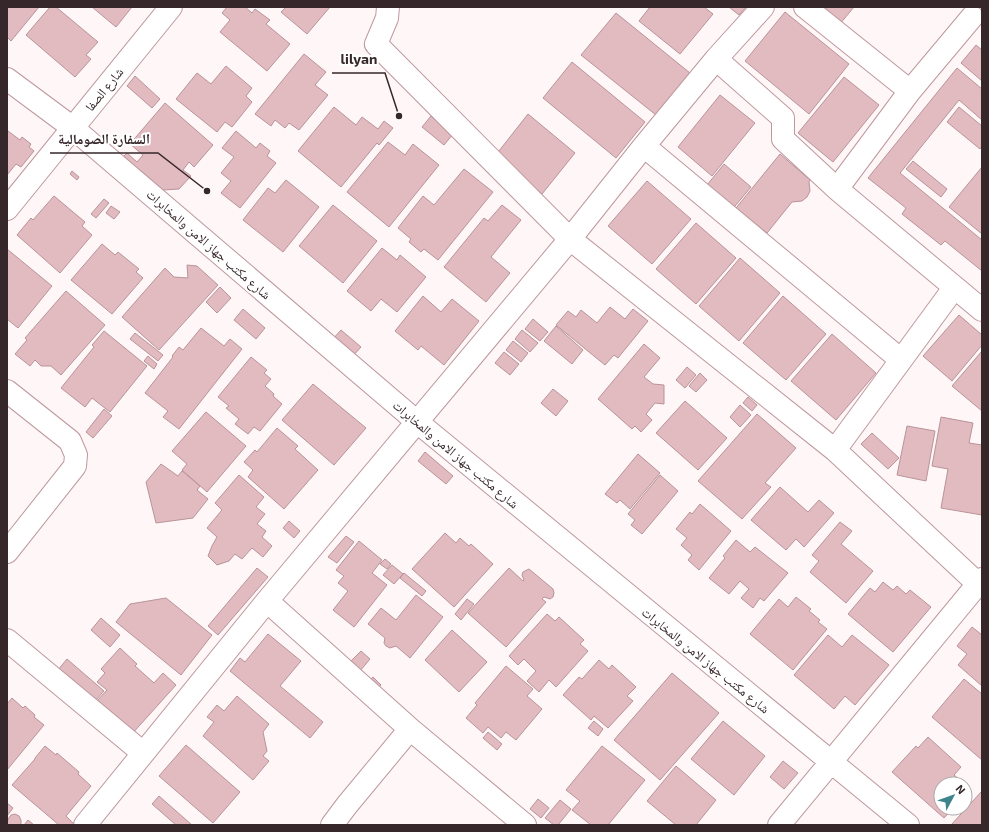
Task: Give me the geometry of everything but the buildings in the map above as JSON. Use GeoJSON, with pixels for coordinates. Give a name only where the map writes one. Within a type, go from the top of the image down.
{"type":"FeatureCollection","features":[{"type":"Feature","properties":{"kind":"street","name":"شارع الصفا"},"geometry":{"type":"LineString","coordinates":[[7,209],[171,7]]}},
{"type":"Feature","properties":{"kind":"street"},"geometry":{"type":"LineString","coordinates":[[388,7],[387,18],[376,44],[570,239],[835,450],[980,581],[779,825]]}},
{"type":"Feature","properties":{"kind":"street"},"geometry":{"type":"LineString","coordinates":[[85,825],[267,601],[570,239],[644,146],[716,60],[763,7]]}},
{"type":"Feature","properties":{"kind":"street"},"geometry":{"type":"LineString","coordinates":[[805,7],[910,91]]}},
{"type":"Feature","properties":{"kind":"street"},"geometry":{"type":"LineString","coordinates":[[838,190],[910,91],[972,16]]}},
{"type":"Feature","properties":{"kind":"street"},"geometry":{"type":"LineString","coordinates":[[716,60],[783,118],[783,139],[838,190],[982,310]]}},
{"type":"Feature","properties":{"kind":"street","name":"شارع مكتب جهاز الامن والمخابرات"},"geometry":{"type":"LineString","coordinates":[[7,79],[73,128],[416,422],[908,825]]}},
{"type":"Feature","properties":{"kind":"street"},"geometry":{"type":"LineString","coordinates":[[644,146],[901,360]]}},
{"type":"Feature","properties":{"kind":"street"},"geometry":{"type":"LineString","coordinates":[[835,450],[954,288]]}},
{"type":"Feature","properties":{"kind":"street"},"geometry":{"type":"LineString","coordinates":[[7,391],[70,441],[76,455],[75,466],[7,552]]}},
{"type":"Feature","properties":{"kind":"street"},"geometry":{"type":"LineString","coordinates":[[267,601],[410,729],[525,825]]}},
{"type":"Feature","properties":{"kind":"street"},"geometry":{"type":"LineString","coordinates":[[7,640],[143,753]]}},
{"type":"Feature","properties":{"kind":"street"},"geometry":{"type":"LineString","coordinates":[[332,825],[410,729]]}},
{"type":"Feature","properties":{"kind":"place","name":"lilyan"},"geometry":{"type":"Point","coordinates":[399,116]}},
{"type":"Feature","properties":{"kind":"place","name":"السفارة الصومالية"},"geometry":{"type":"Point","coordinates":[207,191]}}]}
